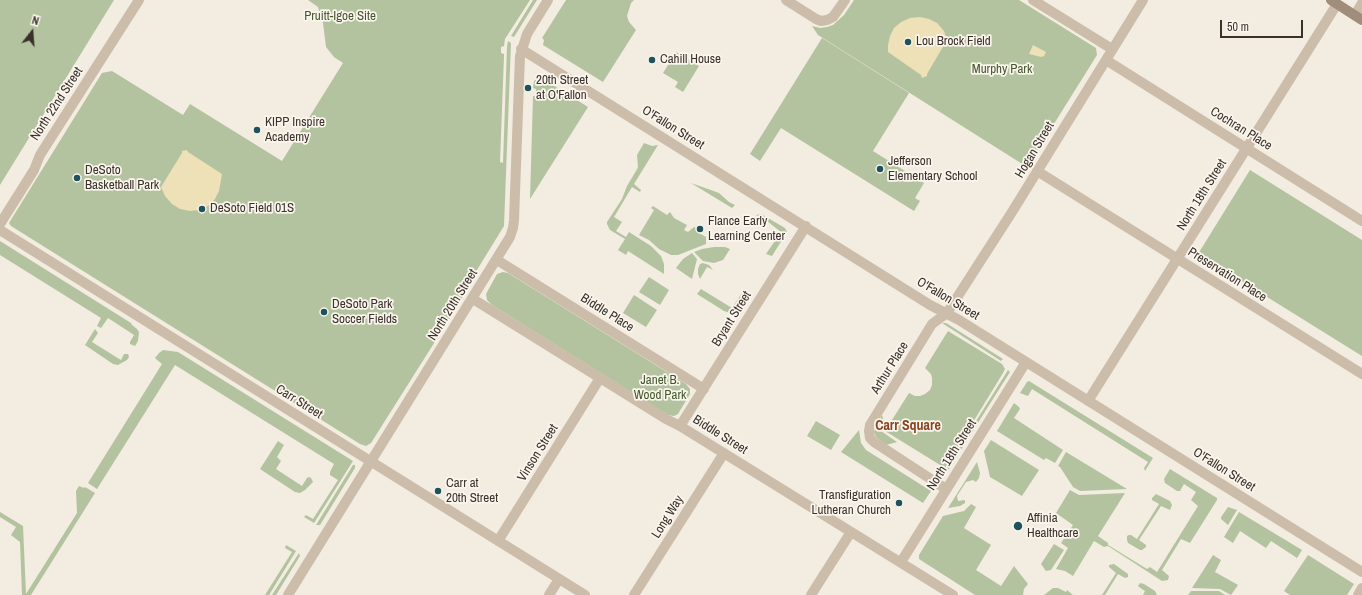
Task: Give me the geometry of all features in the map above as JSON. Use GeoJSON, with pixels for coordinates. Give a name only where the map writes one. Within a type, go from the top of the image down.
{"type":"FeatureCollection","features":[{"type":"Feature","properties":{"kind":"main road"},"geometry":{"type":"LineString","coordinates":[[1334,2],[1358,17]]}},
{"type":"Feature","properties":{"kind":"street","name":"North 22nd Street"},"geometry":{"type":"LineString","coordinates":[[0,224],[34,170],[40,156],[138,0]]}},
{"type":"Feature","properties":{"kind":"street","name":"North 20th Street"},"geometry":{"type":"LineString","coordinates":[[288,595],[473,299],[510,237],[513,228],[518,64],[526,34],[548,0]]}},
{"type":"Feature","properties":{"kind":"street"},"geometry":{"type":"LineString","coordinates":[[786,0],[816,19],[821,20],[827,20],[837,13],[845,0]]}},
{"type":"Feature","properties":{"kind":"street"},"geometry":{"type":"LineString","coordinates":[[1033,0],[1112,49]]}},
{"type":"Feature","properties":{"kind":"street","name":"Hogan Street"},"geometry":{"type":"LineString","coordinates":[[947,314],[1143,0]]}},
{"type":"Feature","properties":{"kind":"street","name":"North 18th Street"},"geometry":{"type":"LineString","coordinates":[[1088,401],[1247,148],[1334,2]]}},
{"type":"Feature","properties":{"kind":"street"},"geometry":{"type":"LineString","coordinates":[[1358,17],[1362,3]]}},
{"type":"Feature","properties":{"kind":"street","name":"O'Fallon Street"},"geometry":{"type":"LineString","coordinates":[[521,49],[1362,572]]}},
{"type":"Feature","properties":{"kind":"street","name":"Cochran Place"},"geometry":{"type":"LineString","coordinates":[[1106,60],[1362,220]]}},
{"type":"Feature","properties":{"kind":"street","name":"Preservation Place"},"geometry":{"type":"LineString","coordinates":[[1037,172],[1362,374]]}},
{"type":"Feature","properties":{"kind":"street","name":"Bryant Street"},"geometry":{"type":"LineString","coordinates":[[680,426],[806,226]]}},
{"type":"Feature","properties":{"kind":"street","name":"Carr Street"},"geometry":{"type":"LineString","coordinates":[[0,230],[585,595]]}},
{"type":"Feature","properties":{"kind":"street","name":"Biddle Place"},"geometry":{"type":"LineString","coordinates":[[497,260],[704,389]]}},
{"type":"Feature","properties":{"kind":"street","name":"Biddle Street"},"geometry":{"type":"LineString","coordinates":[[473,299],[953,595]]}},
{"type":"Feature","properties":{"kind":"street","name":"Arthur Place"},"geometry":{"type":"LineString","coordinates":[[946,489],[874,442],[870,438],[869,431],[873,419],[932,324],[947,314]]}},
{"type":"Feature","properties":{"kind":"street","name":"North 18th Street"},"geometry":{"type":"LineString","coordinates":[[900,562],[1026,362]]}},
{"type":"Feature","properties":{"kind":"street","name":"Vinson Street"},"geometry":{"type":"LineString","coordinates":[[498,541],[600,378]]}},
{"type":"Feature","properties":{"kind":"street","name":"Long Way"},"geometry":{"type":"LineString","coordinates":[[634,595],[724,453]]}},
{"type":"Feature","properties":{"kind":"street"},"geometry":{"type":"LineString","coordinates":[[811,595],[851,532]]}},
{"type":"Feature","properties":{"kind":"street"},"geometry":{"type":"LineString","coordinates":[[549,595],[559,579]]}},
{"type":"Feature","properties":{"kind":"street"},"geometry":{"type":"LineString","coordinates":[[1358,595],[1362,588]]}},
{"type":"Feature","properties":{"kind":"green space"},"geometry":{"type":"Polygon","coordinates":[[[0,0],[114,0],[0,185],[0,0]]]}},
{"type":"Feature","properties":{"kind":"green space","name":"Pruitt-Igoe Site"},"geometry":{"type":"Polygon","coordinates":[[[308,0],[530,0],[505,39],[504,46],[501,47],[501,53],[504,54],[504,56],[500,162],[503,163],[507,47],[508,41],[511,43],[504,226],[472,278],[460,302],[371,443],[366,446],[360,444],[11,226],[9,223],[102,73],[112,71],[183,115],[190,104],[282,161],[343,63],[334,57],[326,47],[323,23],[318,7],[308,0]]]}},
{"type":"Feature","properties":{"kind":"green space"},"geometry":{"type":"Polygon","coordinates":[[[533,0],[537,0],[514,37],[511,36],[533,0]]]}},
{"type":"Feature","properties":{"kind":"green space"},"geometry":{"type":"Polygon","coordinates":[[[566,0],[634,0],[631,3],[627,16],[629,22],[636,30],[603,82],[543,45],[544,40],[542,38],[566,0]]]}},
{"type":"Feature","properties":{"kind":"green space","name":"Murphy Park"},"geometry":{"type":"Polygon","coordinates":[[[854,0],[1019,0],[1096,48],[1097,55],[1027,167],[818,35],[812,26],[820,28],[833,25],[844,15],[854,0]]]}},
{"type":"Feature","properties":{"kind":"green space"},"geometry":{"type":"Polygon","coordinates":[[[822,38],[909,93],[873,151],[924,183],[915,198],[920,201],[914,211],[781,128],[760,161],[750,154],[822,38]]]}},
{"type":"Feature","properties":{"kind":"green space"},"geometry":{"type":"Polygon","coordinates":[[[676,52],[699,66],[683,92],[675,87],[678,82],[663,73],[676,52]]]}},
{"type":"Feature","properties":{"kind":"green space"},"geometry":{"type":"Polygon","coordinates":[[[540,77],[588,107],[530,199],[533,96],[536,96],[536,89],[533,88],[534,81],[540,77]]]}},
{"type":"Feature","properties":{"kind":"green space"},"geometry":{"type":"Polygon","coordinates":[[[644,143],[652,146],[658,145],[634,184],[641,190],[640,192],[632,187],[614,217],[622,222],[616,231],[626,237],[629,232],[651,246],[661,256],[664,264],[664,274],[628,251],[626,255],[618,250],[625,239],[610,230],[607,224],[622,199],[627,186],[638,167],[637,155],[644,143]]]}},
{"type":"Feature","properties":{"kind":"green space"},"geometry":{"type":"Polygon","coordinates":[[[1250,170],[1362,240],[1362,356],[1198,254],[1250,170]]]}},
{"type":"Feature","properties":{"kind":"green space"},"geometry":{"type":"Polygon","coordinates":[[[691,183],[719,193],[735,205],[732,208],[691,183]]]}},
{"type":"Feature","properties":{"kind":"green space"},"geometry":{"type":"Polygon","coordinates":[[[653,206],[667,215],[670,212],[674,218],[687,225],[684,230],[688,232],[694,227],[696,228],[699,233],[706,237],[706,244],[678,255],[671,255],[659,249],[649,240],[639,235],[654,210],[651,208],[653,206]]]}},
{"type":"Feature","properties":{"kind":"green space"},"geometry":{"type":"Polygon","coordinates":[[[761,214],[785,228],[787,232],[772,256],[766,254],[781,232],[767,221],[756,215],[761,214]]]}},
{"type":"Feature","properties":{"kind":"green space"},"geometry":{"type":"Polygon","coordinates":[[[0,241],[131,323],[139,332],[138,341],[135,346],[130,344],[134,335],[108,318],[101,328],[97,326],[101,318],[0,255],[0,241]]]}},
{"type":"Feature","properties":{"kind":"green space"},"geometry":{"type":"Polygon","coordinates":[[[725,247],[730,249],[723,260],[714,263],[703,261],[694,252],[702,249],[725,247]]]}},
{"type":"Feature","properties":{"kind":"green space"},"geometry":{"type":"Polygon","coordinates":[[[692,253],[697,259],[692,279],[676,268],[683,259],[692,253]]]}},
{"type":"Feature","properties":{"kind":"green space"},"geometry":{"type":"Polygon","coordinates":[[[703,263],[709,265],[713,270],[707,267],[700,279],[698,269],[700,264],[703,263]]]}},
{"type":"Feature","properties":{"kind":"green space","name":"Janet B. Wood Park"},"geometry":{"type":"Polygon","coordinates":[[[503,272],[508,273],[686,384],[690,389],[690,394],[678,414],[674,416],[668,415],[492,305],[487,300],[486,294],[497,274],[503,272]]]}},
{"type":"Feature","properties":{"kind":"green space"},"geometry":{"type":"Polygon","coordinates":[[[649,277],[669,290],[660,305],[639,292],[649,277]]]}},
{"type":"Feature","properties":{"kind":"green space"},"geometry":{"type":"Polygon","coordinates":[[[701,289],[732,308],[744,290],[747,293],[738,307],[730,313],[724,311],[697,294],[701,289]]]}},
{"type":"Feature","properties":{"kind":"green space"},"geometry":{"type":"Polygon","coordinates":[[[634,295],[657,310],[646,327],[623,313],[634,295]]]}},
{"type":"Feature","properties":{"kind":"green space"},"geometry":{"type":"Polygon","coordinates":[[[942,323],[946,323],[1003,359],[1001,361],[942,323]]]}},
{"type":"Feature","properties":{"kind":"green space"},"geometry":{"type":"Polygon","coordinates":[[[95,329],[98,333],[92,342],[121,360],[124,354],[128,354],[129,357],[127,360],[118,365],[113,364],[85,345],[95,329]]]}},
{"type":"Feature","properties":{"kind":"green space"},"geometry":{"type":"Polygon","coordinates":[[[948,331],[1002,364],[1005,369],[945,468],[885,431],[909,393],[915,396],[920,396],[930,390],[932,378],[931,374],[925,368],[948,331]]]}},
{"type":"Feature","properties":{"kind":"green space"},"geometry":{"type":"Polygon","coordinates":[[[163,350],[178,352],[353,461],[314,523],[304,517],[306,515],[313,519],[338,480],[330,475],[334,464],[175,365],[97,489],[88,483],[162,364],[155,358],[163,350]]]}},
{"type":"Feature","properties":{"kind":"green space"},"geometry":{"type":"Polygon","coordinates":[[[1008,370],[1010,372],[947,472],[946,469],[1008,370]]]}},
{"type":"Feature","properties":{"kind":"green space"},"geometry":{"type":"Polygon","coordinates":[[[1029,381],[1153,458],[1145,471],[1144,468],[1148,462],[1032,389],[1028,396],[1020,393],[1029,381]]]}},
{"type":"Feature","properties":{"kind":"green space"},"geometry":{"type":"Polygon","coordinates":[[[1014,403],[1020,409],[1014,418],[1063,450],[1055,463],[1046,458],[1044,460],[997,431],[1014,403]]]}},
{"type":"Feature","properties":{"kind":"green space"},"geometry":{"type":"Polygon","coordinates":[[[882,415],[885,425],[881,431],[897,442],[886,445],[876,437],[874,432],[882,415]]]}},
{"type":"Feature","properties":{"kind":"green space"},"geometry":{"type":"Polygon","coordinates":[[[816,421],[840,435],[831,450],[807,436],[816,421]]]}},
{"type":"Feature","properties":{"kind":"green space"},"geometry":{"type":"Polygon","coordinates":[[[859,430],[861,443],[866,450],[931,491],[923,503],[841,452],[859,430]]]}},
{"type":"Feature","properties":{"kind":"green space"},"geometry":{"type":"Polygon","coordinates":[[[991,440],[1039,470],[1022,496],[990,477],[984,451],[991,440]]]}},
{"type":"Feature","properties":{"kind":"green space"},"geometry":{"type":"Polygon","coordinates":[[[278,441],[284,445],[277,457],[281,461],[276,469],[302,486],[309,477],[313,482],[300,493],[295,492],[260,469],[278,441]]]}},
{"type":"Feature","properties":{"kind":"green space"},"geometry":{"type":"Polygon","coordinates":[[[1066,452],[1127,489],[1080,491],[1073,487],[1058,466],[1066,452]]]}},
{"type":"Feature","properties":{"kind":"green space"},"geometry":{"type":"Polygon","coordinates":[[[977,462],[980,473],[979,478],[976,482],[973,480],[966,482],[957,496],[958,501],[965,500],[965,503],[960,506],[948,508],[977,462]]]}},
{"type":"Feature","properties":{"kind":"green space"},"geometry":{"type":"Polygon","coordinates":[[[353,465],[355,465],[355,468],[320,525],[316,525],[353,465]]]}},
{"type":"Feature","properties":{"kind":"green space"},"geometry":{"type":"Polygon","coordinates":[[[1170,469],[1217,498],[1217,500],[1190,543],[1181,539],[1162,570],[1169,576],[1168,580],[1162,581],[1108,546],[1104,547],[1094,541],[1073,576],[1065,571],[1056,569],[1068,548],[1061,543],[1073,525],[1056,513],[1070,490],[1079,495],[1125,493],[1098,536],[1108,543],[1108,545],[1147,569],[1150,567],[1157,572],[1198,506],[1191,500],[1196,492],[1184,484],[1180,491],[1177,491],[1165,483],[1164,479],[1170,469]]]}},
{"type":"Feature","properties":{"kind":"green space"},"geometry":{"type":"Polygon","coordinates":[[[79,486],[85,487],[95,493],[31,595],[22,595],[20,542],[11,535],[16,527],[0,517],[0,512],[23,526],[26,594],[77,513],[76,491],[79,486]]]}},
{"type":"Feature","properties":{"kind":"green space"},"geometry":{"type":"Polygon","coordinates":[[[1156,494],[1170,501],[1172,505],[1170,510],[1161,506],[1139,540],[1146,545],[1146,547],[1140,550],[1128,543],[1127,536],[1131,535],[1137,539],[1159,504],[1152,500],[1156,494]]]}},
{"type":"Feature","properties":{"kind":"green space"},"geometry":{"type":"Polygon","coordinates":[[[971,504],[976,507],[964,528],[991,545],[976,570],[1001,586],[1014,566],[1028,584],[1024,589],[1023,595],[975,595],[919,559],[919,555],[943,516],[964,511],[971,504]]]}},
{"type":"Feature","properties":{"kind":"green space"},"geometry":{"type":"Polygon","coordinates":[[[1228,507],[1237,510],[1228,525],[1221,519],[1221,517],[1228,507]]]}},
{"type":"Feature","properties":{"kind":"green space"},"geometry":{"type":"Polygon","coordinates":[[[1239,512],[1302,550],[1297,558],[1271,541],[1266,548],[1240,531],[1233,543],[1224,537],[1239,512]]]}},
{"type":"Feature","properties":{"kind":"green space"},"geometry":{"type":"Polygon","coordinates":[[[1054,544],[1064,550],[1051,570],[1046,571],[1041,564],[1054,544]]]}},
{"type":"Feature","properties":{"kind":"green space"},"geometry":{"type":"Polygon","coordinates":[[[286,545],[296,551],[269,595],[265,595],[292,552],[285,548],[286,545]]]}},
{"type":"Feature","properties":{"kind":"green space"},"geometry":{"type":"Polygon","coordinates":[[[299,553],[300,556],[276,595],[272,595],[299,553]]]}},
{"type":"Feature","properties":{"kind":"green space"},"geometry":{"type":"Polygon","coordinates":[[[1213,555],[1221,560],[1215,572],[1238,585],[1231,595],[1220,589],[1192,588],[1213,555]]]}},
{"type":"Feature","properties":{"kind":"green space"},"geometry":{"type":"Polygon","coordinates":[[[1308,555],[1354,584],[1347,595],[1290,595],[1284,591],[1308,555]]]}},
{"type":"Feature","properties":{"kind":"green space"},"geometry":{"type":"Polygon","coordinates":[[[1114,564],[1128,574],[1128,577],[1125,578],[1118,574],[1105,595],[1102,595],[1116,573],[1109,567],[1109,565],[1114,564]]]}},
{"type":"Feature","properties":{"kind":"green space"},"geometry":{"type":"Polygon","coordinates":[[[1140,583],[1155,591],[1157,595],[1143,595],[1145,591],[1138,586],[1140,583]]]}},
{"type":"Feature","properties":{"kind":"green space"},"geometry":{"type":"Polygon","coordinates":[[[1053,588],[1058,588],[1066,592],[1067,590],[1073,595],[1044,595],[1053,588]]]}},
{"type":"Feature","properties":{"kind":"green space"},"geometry":{"type":"Polygon","coordinates":[[[1191,591],[1219,591],[1225,595],[1188,595],[1191,591]]]}},
{"type":"Feature","properties":{"kind":"sand"},"geometry":{"type":"Polygon","coordinates":[[[920,17],[937,23],[944,31],[947,40],[927,76],[922,78],[921,75],[888,52],[890,36],[894,28],[901,22],[910,18],[920,17]]]}},
{"type":"Feature","properties":{"kind":"sand"},"geometry":{"type":"Polygon","coordinates":[[[1033,45],[1046,52],[1044,56],[1041,57],[1029,54],[1033,45]]]}},
{"type":"Feature","properties":{"kind":"sand"},"geometry":{"type":"Polygon","coordinates":[[[187,150],[222,174],[219,191],[215,199],[208,206],[199,210],[190,211],[180,209],[172,204],[165,196],[161,187],[182,151],[187,150]]]}},
{"type":"Feature","properties":{"kind":"place","name":"Lou Brock Field"},"geometry":{"type":"Point","coordinates":[908,42]}},
{"type":"Feature","properties":{"kind":"place","name":"Cahill House"},"geometry":{"type":"Point","coordinates":[652,60]}},
{"type":"Feature","properties":{"kind":"place","name":"20th Street at O'Fallon"},"geometry":{"type":"Point","coordinates":[528,88]}},
{"type":"Feature","properties":{"kind":"place","name":"KIPP Inspire Academy"},"geometry":{"type":"Point","coordinates":[257,130]}},
{"type":"Feature","properties":{"kind":"place","name":"Jefferson Elementary School"},"geometry":{"type":"Point","coordinates":[880,169]}},
{"type":"Feature","properties":{"kind":"place","name":"DeSoto Basketball Park"},"geometry":{"type":"Point","coordinates":[77,178]}},
{"type":"Feature","properties":{"kind":"place","name":"DeSoto Field 01S"},"geometry":{"type":"Point","coordinates":[202,209]}},
{"type":"Feature","properties":{"kind":"place","name":"Flance Early Learning Center"},"geometry":{"type":"Point","coordinates":[700,229]}},
{"type":"Feature","properties":{"kind":"place","name":"DeSoto Park Soccer Fields"},"geometry":{"type":"Point","coordinates":[324,312]}},
{"type":"Feature","properties":{"kind":"place","name":"Carr at 20th Street"},"geometry":{"type":"Point","coordinates":[438,491]}},
{"type":"Feature","properties":{"kind":"place","name":"Transfiguration Lutheran Church"},"geometry":{"type":"Point","coordinates":[899,503]}},
{"type":"Feature","properties":{"kind":"place","name":"Affinia Healthcare"},"geometry":{"type":"Point","coordinates":[1018,526]}},
{"type":"Feature","properties":{"kind":"district","name":"Carr Square"},"geometry":{"type":"Point","coordinates":[908,426]}}]}
